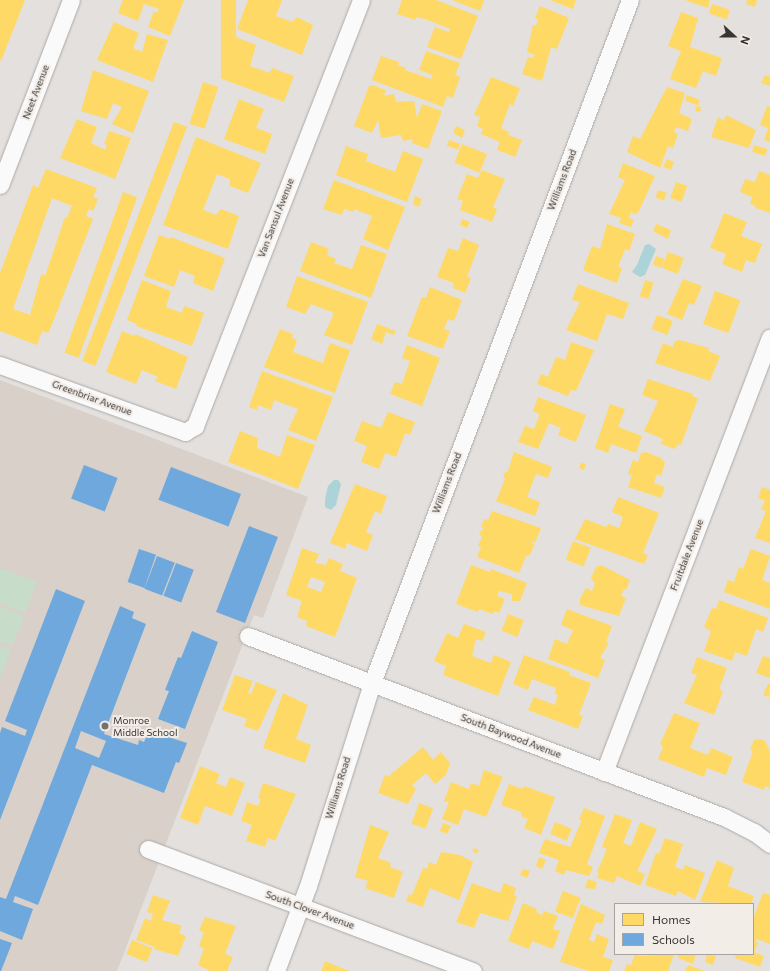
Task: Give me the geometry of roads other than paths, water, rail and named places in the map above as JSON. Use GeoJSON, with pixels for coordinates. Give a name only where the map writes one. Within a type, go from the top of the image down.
{"type":"FeatureCollection","features":[{"type":"Feature","properties":{"kind":"street","name":"Neet Avenue"},"geometry":{"type":"LineString","coordinates":[[0,185],[71,0]]}},
{"type":"Feature","properties":{"kind":"street","name":"Van Sansul Avenue"},"geometry":{"type":"LineString","coordinates":[[185,432],[195,426],[361,0]]}},
{"type":"Feature","properties":{"kind":"street","name":"Williams Road"},"geometry":{"type":"LineString","coordinates":[[276,971],[300,906],[372,683],[630,0]]}},
{"type":"Feature","properties":{"kind":"street","name":"Fruitdale Avenue"},"geometry":{"type":"LineString","coordinates":[[604,772],[770,338]]}},
{"type":"Feature","properties":{"kind":"street","name":"Greenbriar Avenue"},"geometry":{"type":"LineString","coordinates":[[0,365],[185,432]]}},
{"type":"Feature","properties":{"kind":"street","name":"South Baywood Avenue"},"geometry":{"type":"LineString","coordinates":[[248,636],[724,817],[754,832],[770,844]]}},
{"type":"Feature","properties":{"kind":"street","name":"South Clover Avenue"},"geometry":{"type":"LineString","coordinates":[[148,849],[473,971]]}},
{"type":"Feature","properties":{"kind":"water"},"geometry":{"type":"Polygon","coordinates":[[[649,244],[656,249],[645,275],[640,277],[632,272],[637,265],[645,245],[649,244]]]}},
{"type":"Feature","properties":{"kind":"water"},"geometry":{"type":"Polygon","coordinates":[[[334,480],[338,480],[341,484],[336,505],[331,510],[325,507],[325,499],[328,486],[334,480]]]}},
{"type":"Feature","properties":{"kind":"place","name":"Monroe Middle School"},"geometry":{"type":"Point","coordinates":[105,726]}}]}
